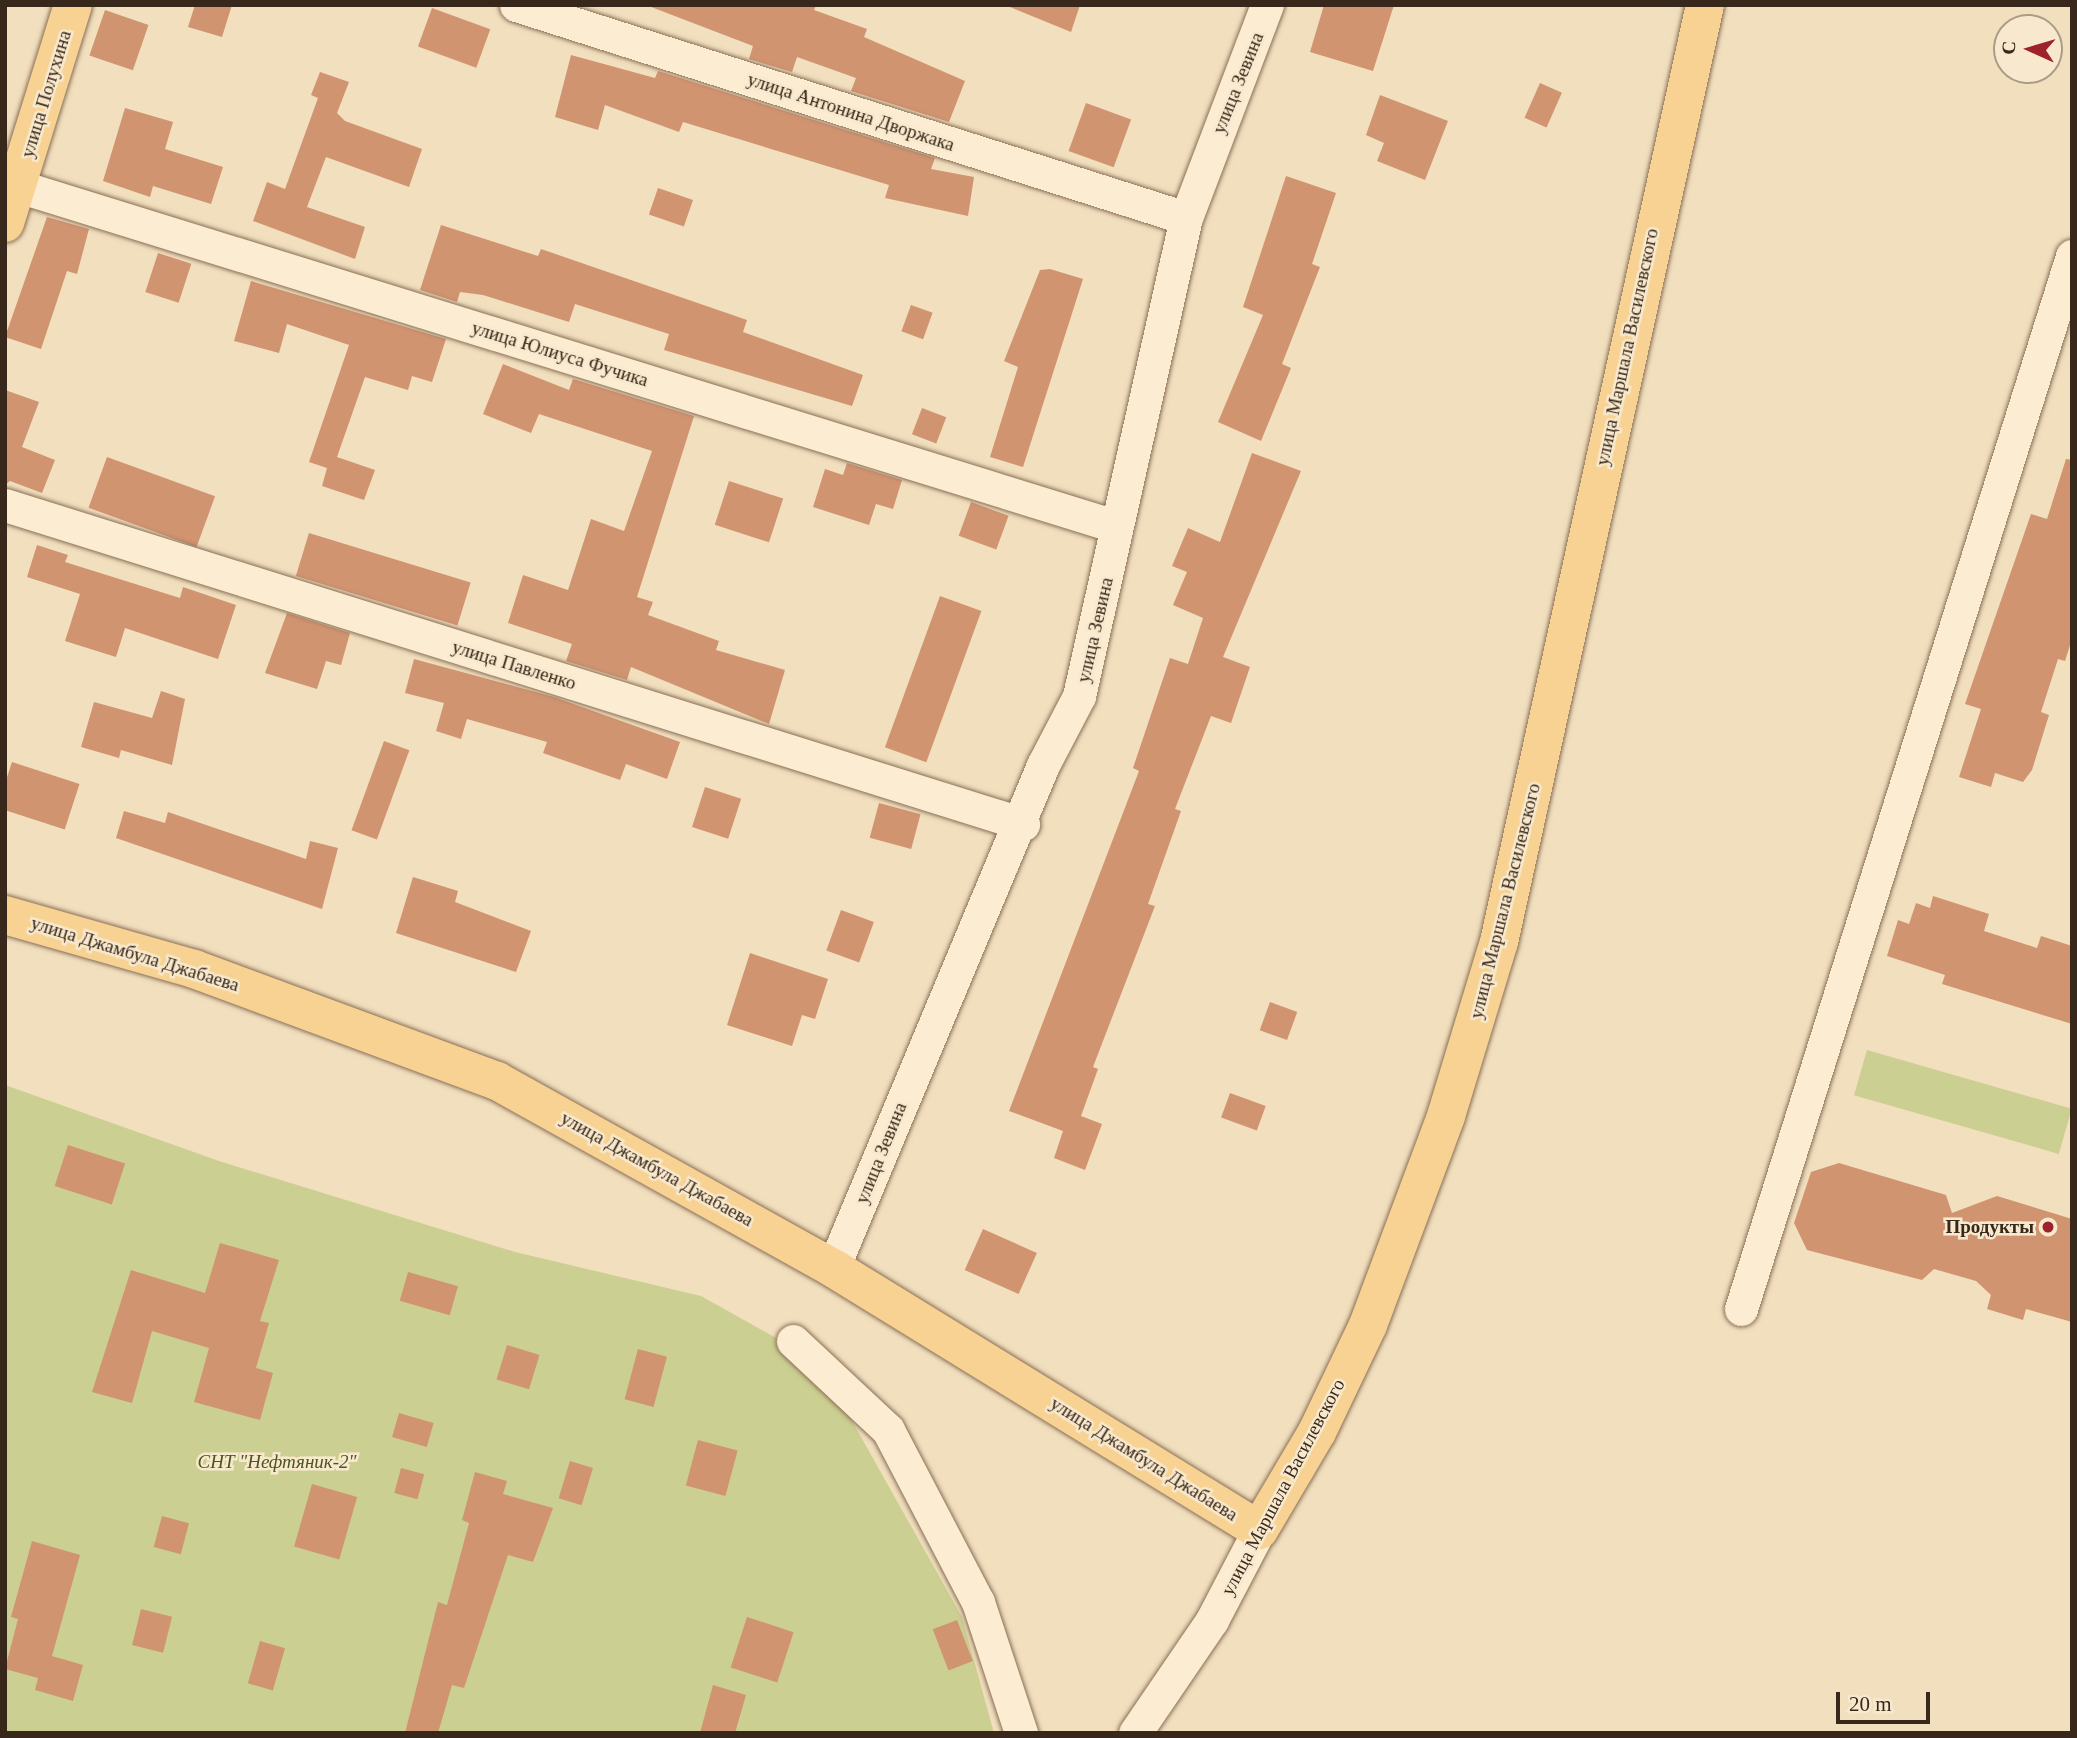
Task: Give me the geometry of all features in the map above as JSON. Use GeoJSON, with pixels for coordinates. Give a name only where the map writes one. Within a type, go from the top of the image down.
{"type":"FeatureCollection","features":[{"type":"Feature","properties":{"kind":"main road","name":"улица Полухина"},"geometry":{"type":"LineString","coordinates":[[5,223],[11,183],[74,5]]}},
{"type":"Feature","properties":{"kind":"main road","name":"улица Маршала Василевского"},"geometry":{"type":"LineString","coordinates":[[1259,1531],[1317,1432],[1368,1325],[1447,1116],[1499,942],[1705,5]]}},
{"type":"Feature","properties":{"kind":"main road","name":"улица Джамбула Джабаева"},"geometry":{"type":"LineString","coordinates":[[5,915],[207,974],[497,1081],[833,1268],[1259,1531]]}},
{"type":"Feature","properties":{"kind":"street","name":"улица Антонина Дворжака"},"geometry":{"type":"LineString","coordinates":[[516,5],[1186,218]]}},
{"type":"Feature","properties":{"kind":"street","name":"улица Зевина"},"geometry":{"type":"LineString","coordinates":[[833,1268],[1093,654],[1115,526],[1186,218],[1267,5]]}},
{"type":"Feature","properties":{"kind":"street","name":"улица Юлиуса Фучика"},"geometry":{"type":"LineString","coordinates":[[11,183],[1115,526]]}},
{"type":"Feature","properties":{"kind":"street"},"geometry":{"type":"LineString","coordinates":[[1741,1308],[2072,256]]}},
{"type":"Feature","properties":{"kind":"street","name":"улица Павленко"},"geometry":{"type":"LineString","coordinates":[[5,505],[1023,824]]}},
{"type":"Feature","properties":{"kind":"street"},"geometry":{"type":"LineString","coordinates":[[793,1340],[888,1430],[978,1602],[1021,1733]]}},
{"type":"Feature","properties":{"kind":"street","name":"улица Маршала Василевского"},"geometry":{"type":"LineString","coordinates":[[1135,1733],[1212,1620],[1259,1531]]}},
{"type":"Feature","properties":{"kind":"green space"},"geometry":{"type":"Polygon","coordinates":[[[1867,1050],[2072,1109],[2059,1154],[1854,1095],[1867,1050]]]}},
{"type":"Feature","properties":{"kind":"green space","name":"СНТ \"Нефтяник-2\""},"geometry":{"type":"Polygon","coordinates":[[[5,1085],[219,1161],[515,1252],[701,1296],[819,1362],[962,1617],[994,1733],[5,1733],[5,1085]]]}},
{"type":"Feature","properties":{"kind":"building"},"geometry":{"type":"Polygon","coordinates":[[[195,5],[232,5],[222,37],[188,27],[195,5]]]}},
{"type":"Feature","properties":{"kind":"building"},"geometry":{"type":"Polygon","coordinates":[[[646,5],[816,5],[814,10],[867,29],[864,37],[965,81],[949,122],[851,91],[856,78],[797,57],[792,72],[749,59],[753,46],[646,5]]]}},
{"type":"Feature","properties":{"kind":"building"},"geometry":{"type":"Polygon","coordinates":[[[1005,5],[1080,5],[1071,32],[1005,5]]]}},
{"type":"Feature","properties":{"kind":"building"},"geometry":{"type":"Polygon","coordinates":[[[1324,5],[1394,5],[1373,71],[1310,52],[1324,5]]]}},
{"type":"Feature","properties":{"kind":"building"},"geometry":{"type":"Polygon","coordinates":[[[432,8],[490,29],[476,68],[418,47],[432,8]]]}},
{"type":"Feature","properties":{"kind":"building"},"geometry":{"type":"Polygon","coordinates":[[[105,10],[148,25],[133,70],[89,55],[105,10]]]}},
{"type":"Feature","properties":{"kind":"building"},"geometry":{"type":"Polygon","coordinates":[[[571,55],[655,78],[658,71],[935,158],[931,169],[974,177],[968,216],[885,198],[889,185],[683,122],[679,132],[605,105],[598,130],[555,117],[571,55]]]}},
{"type":"Feature","properties":{"kind":"building"},"geometry":{"type":"Polygon","coordinates":[[[320,72],[349,82],[337,113],[345,121],[422,149],[409,187],[326,157],[307,207],[365,227],[355,259],[253,221],[267,182],[285,189],[318,98],[311,95],[320,72]]]}},
{"type":"Feature","properties":{"kind":"building"},"geometry":{"type":"Polygon","coordinates":[[[1540,83],[1562,93],[1546,127],[1525,118],[1540,83]]]}},
{"type":"Feature","properties":{"kind":"building"},"geometry":{"type":"Polygon","coordinates":[[[1380,95],[1448,121],[1425,180],[1377,161],[1384,143],[1366,135],[1380,95]]]}},
{"type":"Feature","properties":{"kind":"building"},"geometry":{"type":"Polygon","coordinates":[[[1086,103],[1131,119],[1114,167],[1069,151],[1086,103]]]}},
{"type":"Feature","properties":{"kind":"building"},"geometry":{"type":"Polygon","coordinates":[[[125,108],[173,122],[165,149],[223,167],[211,204],[153,186],[150,197],[103,181],[125,108]]]}},
{"type":"Feature","properties":{"kind":"building"},"geometry":{"type":"Polygon","coordinates":[[[1286,176],[1336,193],[1312,264],[1320,267],[1282,364],[1291,368],[1261,441],[1218,422],[1263,315],[1243,307],[1286,176]]]}},
{"type":"Feature","properties":{"kind":"building"},"geometry":{"type":"Polygon","coordinates":[[[658,188],[693,200],[684,227],[649,214],[658,188]]]}},
{"type":"Feature","properties":{"kind":"building"},"geometry":{"type":"Polygon","coordinates":[[[47,217],[89,229],[77,274],[67,271],[41,349],[5,337],[47,217]]]}},
{"type":"Feature","properties":{"kind":"building"},"geometry":{"type":"Polygon","coordinates":[[[441,225],[538,256],[541,249],[747,320],[743,332],[863,375],[852,406],[664,350],[669,334],[575,304],[569,322],[483,295],[460,292],[457,302],[420,290],[441,225]]]}},
{"type":"Feature","properties":{"kind":"building"},"geometry":{"type":"Polygon","coordinates":[[[158,253],[191,264],[179,303],[145,292],[158,253]]]}},
{"type":"Feature","properties":{"kind":"building"},"geometry":{"type":"Polygon","coordinates":[[[1050,269],[1083,279],[1023,467],[990,457],[1018,367],[1004,361],[1040,270],[1050,269]]]}},
{"type":"Feature","properties":{"kind":"building"},"geometry":{"type":"Polygon","coordinates":[[[251,281],[446,339],[432,382],[412,376],[408,390],[365,377],[337,457],[375,470],[364,500],[322,486],[327,468],[309,462],[349,345],[287,324],[279,353],[234,341],[251,281]]]}},
{"type":"Feature","properties":{"kind":"building"},"geometry":{"type":"Polygon","coordinates":[[[911,305],[933,313],[923,339],[901,331],[911,305]]]}},
{"type":"Feature","properties":{"kind":"building"},"geometry":{"type":"Polygon","coordinates":[[[503,364],[569,390],[573,379],[694,416],[637,597],[653,602],[648,615],[719,641],[716,650],[785,670],[769,724],[631,667],[627,680],[566,661],[572,644],[508,623],[523,575],[568,590],[591,519],[624,531],[652,451],[539,414],[531,433],[483,414],[503,364]]]}},
{"type":"Feature","properties":{"kind":"building"},"geometry":{"type":"Polygon","coordinates":[[[5,390],[39,402],[22,447],[55,460],[42,493],[10,481],[5,485],[5,390]]]}},
{"type":"Feature","properties":{"kind":"building"},"geometry":{"type":"Polygon","coordinates":[[[922,408],[946,417],[936,443],[912,434],[922,408]]]}},
{"type":"Feature","properties":{"kind":"building"},"geometry":{"type":"Polygon","coordinates":[[[1252,453],[1301,471],[1223,657],[1250,667],[1231,723],[1211,716],[1175,809],[1181,811],[1148,904],[1155,906],[1093,1067],[1098,1069],[1081,1116],[1102,1124],[1085,1170],[1054,1158],[1063,1131],[1009,1111],[1139,771],[1133,768],[1170,658],[1188,664],[1203,618],[1173,605],[1187,572],[1172,566],[1188,528],[1220,542],[1252,453]]]}},
{"type":"Feature","properties":{"kind":"building"},"geometry":{"type":"Polygon","coordinates":[[[107,457],[215,496],[197,547],[89,508],[107,457]]]}},
{"type":"Feature","properties":{"kind":"building"},"geometry":{"type":"Polygon","coordinates":[[[2066,459],[2072,460],[2072,639],[2065,661],[2058,659],[2041,712],[2049,715],[2032,770],[2023,782],[1995,773],[1991,787],[1959,777],[1981,709],[1965,704],[2031,514],[2047,519],[2066,459]]]}},
{"type":"Feature","properties":{"kind":"building"},"geometry":{"type":"Polygon","coordinates":[[[847,463],[902,480],[893,509],[876,504],[869,525],[813,507],[825,469],[843,475],[847,463]]]}},
{"type":"Feature","properties":{"kind":"building"},"geometry":{"type":"Polygon","coordinates":[[[729,481],[783,499],[769,542],[715,525],[729,481]]]}},
{"type":"Feature","properties":{"kind":"building"},"geometry":{"type":"Polygon","coordinates":[[[971,502],[1009,516],[996,550],[959,536],[971,502]]]}},
{"type":"Feature","properties":{"kind":"building"},"geometry":{"type":"Polygon","coordinates":[[[309,533],[471,582],[457,625],[296,576],[309,533]]]}},
{"type":"Feature","properties":{"kind":"building"},"geometry":{"type":"Polygon","coordinates":[[[37,545],[68,555],[65,562],[180,598],[183,587],[236,605],[218,659],[125,628],[116,657],[65,641],[80,594],[27,577],[37,545]]]}},
{"type":"Feature","properties":{"kind":"building"},"geometry":{"type":"Polygon","coordinates":[[[940,596],[981,611],[926,762],[885,747],[940,596]]]}},
{"type":"Feature","properties":{"kind":"building"},"geometry":{"type":"Polygon","coordinates":[[[287,613],[350,633],[341,665],[326,661],[317,689],[265,673],[287,613]]]}},
{"type":"Feature","properties":{"kind":"building"},"geometry":{"type":"Polygon","coordinates":[[[414,659],[554,697],[680,742],[667,779],[626,764],[620,780],[543,753],[547,742],[467,719],[461,739],[436,731],[444,703],[405,693],[414,659]]]}},
{"type":"Feature","properties":{"kind":"building"},"geometry":{"type":"Polygon","coordinates":[[[161,691],[185,699],[172,765],[121,750],[119,758],[81,747],[94,702],[152,718],[161,691]]]}},
{"type":"Feature","properties":{"kind":"building"},"geometry":{"type":"Polygon","coordinates":[[[384,741],[409,750],[377,840],[352,830],[384,741]]]}},
{"type":"Feature","properties":{"kind":"building"},"geometry":{"type":"Polygon","coordinates":[[[12,762],[80,784],[65,830],[5,810],[5,784],[12,762]]]}},
{"type":"Feature","properties":{"kind":"building"},"geometry":{"type":"Polygon","coordinates":[[[705,787],[741,799],[728,839],[692,827],[705,787]]]}},
{"type":"Feature","properties":{"kind":"building"},"geometry":{"type":"Polygon","coordinates":[[[879,803],[921,814],[911,849],[870,838],[879,803]]]}},
{"type":"Feature","properties":{"kind":"building"},"geometry":{"type":"Polygon","coordinates":[[[124,811],[165,823],[168,812],[306,859],[310,841],[338,848],[322,909],[116,838],[124,811]]]}},
{"type":"Feature","properties":{"kind":"building"},"geometry":{"type":"Polygon","coordinates":[[[413,877],[458,891],[455,902],[531,931],[516,972],[396,933],[413,877]]]}},
{"type":"Feature","properties":{"kind":"building"},"geometry":{"type":"Polygon","coordinates":[[[1933,896],[1989,914],[1984,931],[2037,948],[2041,936],[2072,946],[2072,1024],[1942,984],[1945,975],[1887,956],[1898,920],[1909,924],[1916,903],[1930,908],[1933,896]]]}},
{"type":"Feature","properties":{"kind":"building"},"geometry":{"type":"Polygon","coordinates":[[[841,910],[874,922],[859,962],[826,950],[841,910]]]}},
{"type":"Feature","properties":{"kind":"building"},"geometry":{"type":"Polygon","coordinates":[[[750,953],[828,979],[815,1019],[802,1015],[792,1046],[727,1025],[750,953]]]}},
{"type":"Feature","properties":{"kind":"building"},"geometry":{"type":"Polygon","coordinates":[[[1270,1002],[1297,1012],[1287,1040],[1260,1030],[1270,1002]]]}},
{"type":"Feature","properties":{"kind":"building"},"geometry":{"type":"Polygon","coordinates":[[[1230,1093],[1266,1106],[1257,1130],[1221,1117],[1230,1093]]]}},
{"type":"Feature","properties":{"kind":"building"},"geometry":{"type":"Polygon","coordinates":[[[68,1145],[125,1164],[112,1204],[55,1186],[68,1145]]]}},
{"type":"Feature","properties":{"kind":"building"},"geometry":{"type":"Polygon","coordinates":[[[1839,1163],[1946,1195],[1952,1213],[1997,1196],[2072,1219],[2072,1322],[2026,1309],[2023,1320],[1987,1309],[1991,1295],[1976,1281],[1934,1269],[1922,1280],[1807,1250],[1794,1223],[1811,1172],[1839,1163]]]}},
{"type":"Feature","properties":{"kind":"building"},"geometry":{"type":"Polygon","coordinates":[[[983,1229],[1037,1253],[1019,1294],[965,1270],[983,1229]]]}},
{"type":"Feature","properties":{"kind":"building"},"geometry":{"type":"Polygon","coordinates":[[[220,1243],[279,1260],[260,1321],[269,1323],[256,1368],[273,1373],[260,1420],[194,1402],[209,1348],[152,1331],[132,1403],[92,1392],[131,1270],[205,1293],[220,1243]]]}},
{"type":"Feature","properties":{"kind":"building"},"geometry":{"type":"Polygon","coordinates":[[[408,1272],[458,1286],[450,1315],[400,1301],[408,1272]]]}},
{"type":"Feature","properties":{"kind":"building"},"geometry":{"type":"Polygon","coordinates":[[[507,1345],[540,1355],[529,1389],[496,1379],[507,1345]]]}},
{"type":"Feature","properties":{"kind":"building"},"geometry":{"type":"Polygon","coordinates":[[[638,1349],[667,1357],[654,1407],[625,1399],[638,1349]]]}},
{"type":"Feature","properties":{"kind":"building"},"geometry":{"type":"Polygon","coordinates":[[[399,1413],[434,1423],[427,1447],[392,1437],[399,1413]]]}},
{"type":"Feature","properties":{"kind":"building"},"geometry":{"type":"Polygon","coordinates":[[[698,1440],[738,1451],[725,1496],[686,1485],[698,1440]]]}},
{"type":"Feature","properties":{"kind":"building"},"geometry":{"type":"Polygon","coordinates":[[[570,1461],[593,1468],[582,1505],[559,1498],[570,1461]]]}},
{"type":"Feature","properties":{"kind":"building"},"geometry":{"type":"Polygon","coordinates":[[[401,1468],[424,1474],[417,1499],[394,1493],[401,1468]]]}},
{"type":"Feature","properties":{"kind":"building"},"geometry":{"type":"Polygon","coordinates":[[[475,1472],[507,1481],[503,1494],[553,1508],[533,1562],[508,1555],[464,1688],[452,1685],[438,1733],[405,1733],[438,1602],[447,1605],[469,1523],[462,1520],[475,1472]]]}},
{"type":"Feature","properties":{"kind":"building"},"geometry":{"type":"Polygon","coordinates":[[[312,1484],[357,1497],[339,1559],[294,1546],[312,1484]]]}},
{"type":"Feature","properties":{"kind":"building"},"geometry":{"type":"Polygon","coordinates":[[[162,1516],[189,1523],[181,1554],[154,1547],[162,1516]]]}},
{"type":"Feature","properties":{"kind":"building"},"geometry":{"type":"Polygon","coordinates":[[[32,1541],[80,1555],[52,1656],[83,1665],[73,1701],[35,1690],[38,1678],[5,1669],[18,1619],[11,1617],[32,1541]]]}},
{"type":"Feature","properties":{"kind":"building"},"geometry":{"type":"Polygon","coordinates":[[[141,1609],[172,1617],[163,1653],[132,1645],[141,1609]]]}},
{"type":"Feature","properties":{"kind":"building"},"geometry":{"type":"Polygon","coordinates":[[[747,1617],[794,1632],[777,1683],[731,1667],[747,1617]]]}},
{"type":"Feature","properties":{"kind":"building"},"geometry":{"type":"Polygon","coordinates":[[[957,1620],[973,1661],[948,1670],[933,1629],[957,1620]]]}},
{"type":"Feature","properties":{"kind":"building"},"geometry":{"type":"Polygon","coordinates":[[[260,1641],[285,1648],[273,1690],[248,1683],[260,1641]]]}},
{"type":"Feature","properties":{"kind":"building"},"geometry":{"type":"Polygon","coordinates":[[[713,1685],[746,1695],[735,1733],[700,1733],[713,1685]]]}},
{"type":"Feature","properties":{"kind":"place","name":"Продукты"},"geometry":{"type":"Point","coordinates":[2048,1227]}}]}
